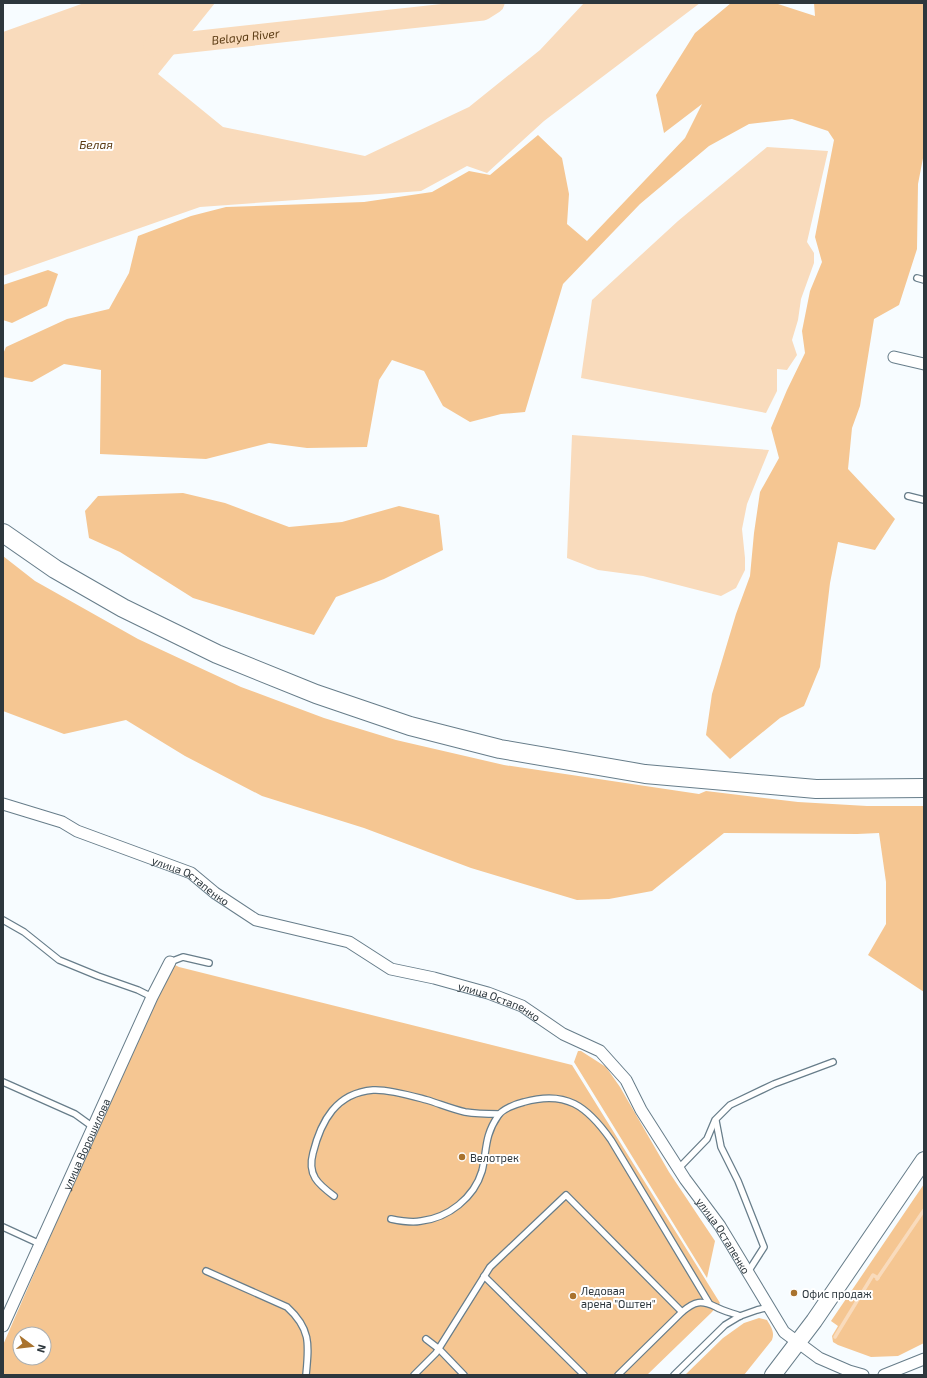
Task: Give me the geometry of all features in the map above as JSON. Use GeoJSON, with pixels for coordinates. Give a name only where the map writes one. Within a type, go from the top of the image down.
{"type":"FeatureCollection","features":[{"type":"Feature","properties":{"kind":"main road"},"geometry":{"type":"LineString","coordinates":[[3,533],[55,569],[123,608],[217,654],[316,694],[410,726],[500,749],[645,774],[816,789],[889,799],[924,799]]}},
{"type":"Feature","properties":{"kind":"main road"},"geometry":{"type":"LineString","coordinates":[[816,789],[892,780],[924,780]]}},
{"type":"Feature","properties":{"kind":"main road"},"geometry":{"type":"LineString","coordinates":[[816,789],[924,788]]}},
{"type":"Feature","properties":{"kind":"main road"},"geometry":{"type":"LineString","coordinates":[[773,1375],[814,1321],[924,1160]]}},
{"type":"Feature","properties":{"kind":"street"},"geometry":{"type":"LineString","coordinates":[[894,357],[924,364]]}},
{"type":"Feature","properties":{"kind":"street","name":"улица Остапенко"},"geometry":{"type":"LineString","coordinates":[[3,804],[62,822],[77,831],[191,873],[215,893],[256,920],[349,942],[391,969],[434,978],[488,993],[522,1006],[563,1034],[600,1051],[626,1080],[641,1110],[679,1168],[720,1226],[784,1332],[819,1358],[847,1373],[863,1375]]}},
{"type":"Feature","properties":{"kind":"street","name":"улица Ворошилова"},"geometry":{"type":"LineString","coordinates":[[3,1326],[152,997],[170,962]]}},
{"type":"Feature","properties":{"kind":"street"},"geometry":{"type":"LineString","coordinates":[[884,1375],[924,1359]]}},
{"type":"Feature","properties":{"kind":"lane"},"geometry":{"type":"LineString","coordinates":[[917,278],[924,280]]}},
{"type":"Feature","properties":{"kind":"lane"},"geometry":{"type":"LineString","coordinates":[[908,496],[924,500]]}},
{"type":"Feature","properties":{"kind":"lane"},"geometry":{"type":"LineString","coordinates":[[3,920],[24,932],[60,960],[98,976],[138,990],[152,997]]}},
{"type":"Feature","properties":{"kind":"lane"},"geometry":{"type":"LineString","coordinates":[[170,962],[183,957],[209,963]]}},
{"type":"Feature","properties":{"kind":"lane"},"geometry":{"type":"LineString","coordinates":[[679,1168],[707,1139],[716,1120],[730,1105],[774,1084],[833,1062]]}},
{"type":"Feature","properties":{"kind":"lane"},"geometry":{"type":"LineString","coordinates":[[3,1082],[75,1114],[93,1127]]}},
{"type":"Feature","properties":{"kind":"lane"},"geometry":{"type":"LineString","coordinates":[[334,1196],[323,1188],[316,1180],[311,1171],[311,1159],[320,1128],[338,1103],[349,1097],[373,1090],[388,1091],[426,1100],[464,1112],[480,1114],[499,1114],[517,1104],[536,1099],[551,1098],[567,1100],[580,1107],[590,1115],[600,1125],[611,1140],[709,1303],[716,1308],[740,1316]]}},
{"type":"Feature","properties":{"kind":"lane"},"geometry":{"type":"LineString","coordinates":[[391,1219],[412,1222],[432,1219],[450,1211],[464,1200],[477,1182],[482,1172],[488,1136],[499,1114]]}},
{"type":"Feature","properties":{"kind":"lane"},"geometry":{"type":"LineString","coordinates":[[716,1120],[721,1147],[738,1181],[764,1247],[748,1272]]}},
{"type":"Feature","properties":{"kind":"lane"},"geometry":{"type":"LineString","coordinates":[[414,1375],[439,1349],[491,1266],[566,1195],[682,1312]]}},
{"type":"Feature","properties":{"kind":"lane"},"geometry":{"type":"LineString","coordinates":[[3,1227],[40,1244]]}},
{"type":"Feature","properties":{"kind":"lane"},"geometry":{"type":"LineString","coordinates":[[206,1271],[287,1307],[295,1314],[306,1333],[308,1355],[306,1375]]}},
{"type":"Feature","properties":{"kind":"lane"},"geometry":{"type":"LineString","coordinates":[[484,1276],[584,1375]]}},
{"type":"Feature","properties":{"kind":"lane"},"geometry":{"type":"LineString","coordinates":[[618,1375],[682,1312],[699,1302],[709,1303]]}},
{"type":"Feature","properties":{"kind":"lane"},"geometry":{"type":"LineString","coordinates":[[674,1375],[725,1325],[740,1316],[765,1308],[771,1309]]}},
{"type":"Feature","properties":{"kind":"lane"},"geometry":{"type":"LineString","coordinates":[[426,1339],[439,1349],[464,1375]]}},
{"type":"Feature","properties":{"kind":"shaded area"},"geometry":{"type":"Polygon","coordinates":[[[731,3],[778,4],[815,16],[814,3],[924,3],[924,153],[918,184],[917,249],[899,305],[874,319],[860,406],[852,428],[848,469],[895,519],[875,550],[838,542],[830,583],[820,667],[804,706],[780,718],[730,759],[706,735],[712,694],[736,614],[750,576],[760,492],[779,458],[771,428],[805,353],[802,331],[810,291],[822,262],[815,237],[834,140],[828,131],[792,119],[749,124],[709,146],[640,204],[563,284],[525,412],[501,414],[470,422],[443,406],[424,371],[392,360],[379,380],[367,447],[307,448],[269,443],[206,459],[100,454],[101,370],[64,364],[32,382],[3,377],[3,354],[6,347],[67,319],[109,309],[129,273],[138,236],[191,216],[226,207],[364,202],[432,192],[469,171],[490,175],[538,135],[562,158],[569,194],[567,224],[587,241],[685,138],[702,104],[664,133],[656,95],[695,33],[731,3]]]}},
{"type":"Feature","properties":{"kind":"shaded area"},"geometry":{"type":"Polygon","coordinates":[[[48,270],[58,274],[47,306],[12,323],[3,320],[3,285],[48,270]]]}},
{"type":"Feature","properties":{"kind":"shaded area"},"geometry":{"type":"Polygon","coordinates":[[[183,493],[225,503],[289,527],[342,522],[399,506],[439,515],[443,550],[384,579],[336,597],[314,635],[193,598],[120,552],[89,538],[85,511],[98,496],[183,493]]]}},
{"type":"Feature","properties":{"kind":"shaded area"},"geometry":{"type":"Polygon","coordinates":[[[3,556],[35,581],[138,639],[241,687],[324,718],[396,740],[504,765],[699,794],[706,791],[798,802],[867,806],[924,806],[924,992],[868,955],[886,924],[886,882],[879,833],[724,833],[652,891],[609,899],[577,900],[471,868],[364,828],[262,796],[185,756],[126,720],[64,734],[3,711],[3,556]]]}},
{"type":"Feature","properties":{"kind":"shaded area"},"geometry":{"type":"Polygon","coordinates":[[[171,963],[179,967],[572,1065],[720,1303],[647,1375],[3,1375],[3,1345],[119,1073],[171,963]]]}},
{"type":"Feature","properties":{"kind":"shaded area"},"geometry":{"type":"Polygon","coordinates":[[[578,1051],[581,1051],[606,1067],[620,1087],[669,1172],[715,1241],[707,1278],[574,1062],[578,1051]]]}},
{"type":"Feature","properties":{"kind":"shaded area"},"geometry":{"type":"Polygon","coordinates":[[[924,1184],[924,1343],[898,1356],[871,1357],[838,1345],[833,1342],[832,1336],[838,1326],[831,1321],[924,1184]]]}},
{"type":"Feature","properties":{"kind":"shaded area"},"geometry":{"type":"Polygon","coordinates":[[[759,1318],[767,1320],[772,1330],[773,1337],[744,1375],[685,1375],[723,1338],[744,1323],[759,1318]]]}},
{"type":"Feature","properties":{"kind":"water","name":"Белая"},"geometry":{"type":"Polygon","coordinates":[[[84,3],[215,3],[158,74],[223,127],[365,156],[469,107],[540,50],[584,3],[700,3],[544,121],[487,173],[467,166],[421,191],[200,207],[3,276],[3,32],[84,3]]]}},
{"type":"Feature","properties":{"kind":"water"},"geometry":{"type":"Polygon","coordinates":[[[767,147],[828,151],[807,242],[814,253],[814,263],[801,299],[798,320],[792,340],[797,355],[787,370],[777,369],[777,391],[766,413],[581,378],[592,300],[678,221],[767,147]]]}},
{"type":"Feature","properties":{"kind":"water"},"geometry":{"type":"Polygon","coordinates":[[[572,435],[769,450],[747,504],[742,529],[745,570],[736,588],[721,596],[643,576],[598,570],[567,558],[572,435]]]}},
{"type":"Feature","properties":{"kind":"waterway","name":"Belaya River"},"geometry":{"type":"LineString","coordinates":[[154,46],[483,10],[494,3]]}},
{"type":"Feature","properties":{"kind":"waterway"},"geometry":{"type":"LineString","coordinates":[[877,1279],[924,1210]]}},
{"type":"Feature","properties":{"kind":"waterway"},"geometry":{"type":"LineString","coordinates":[[835,1337],[873,1275],[878,1278]]}},
{"type":"Feature","properties":{"kind":"place","name":"Велотрек"},"geometry":{"type":"Point","coordinates":[462,1157]}},
{"type":"Feature","properties":{"kind":"place","name":"Офис продаж"},"geometry":{"type":"Point","coordinates":[794,1293]}},
{"type":"Feature","properties":{"kind":"place","name":"Ледовая арена \"Оштен\""},"geometry":{"type":"Point","coordinates":[573,1296]}}]}
